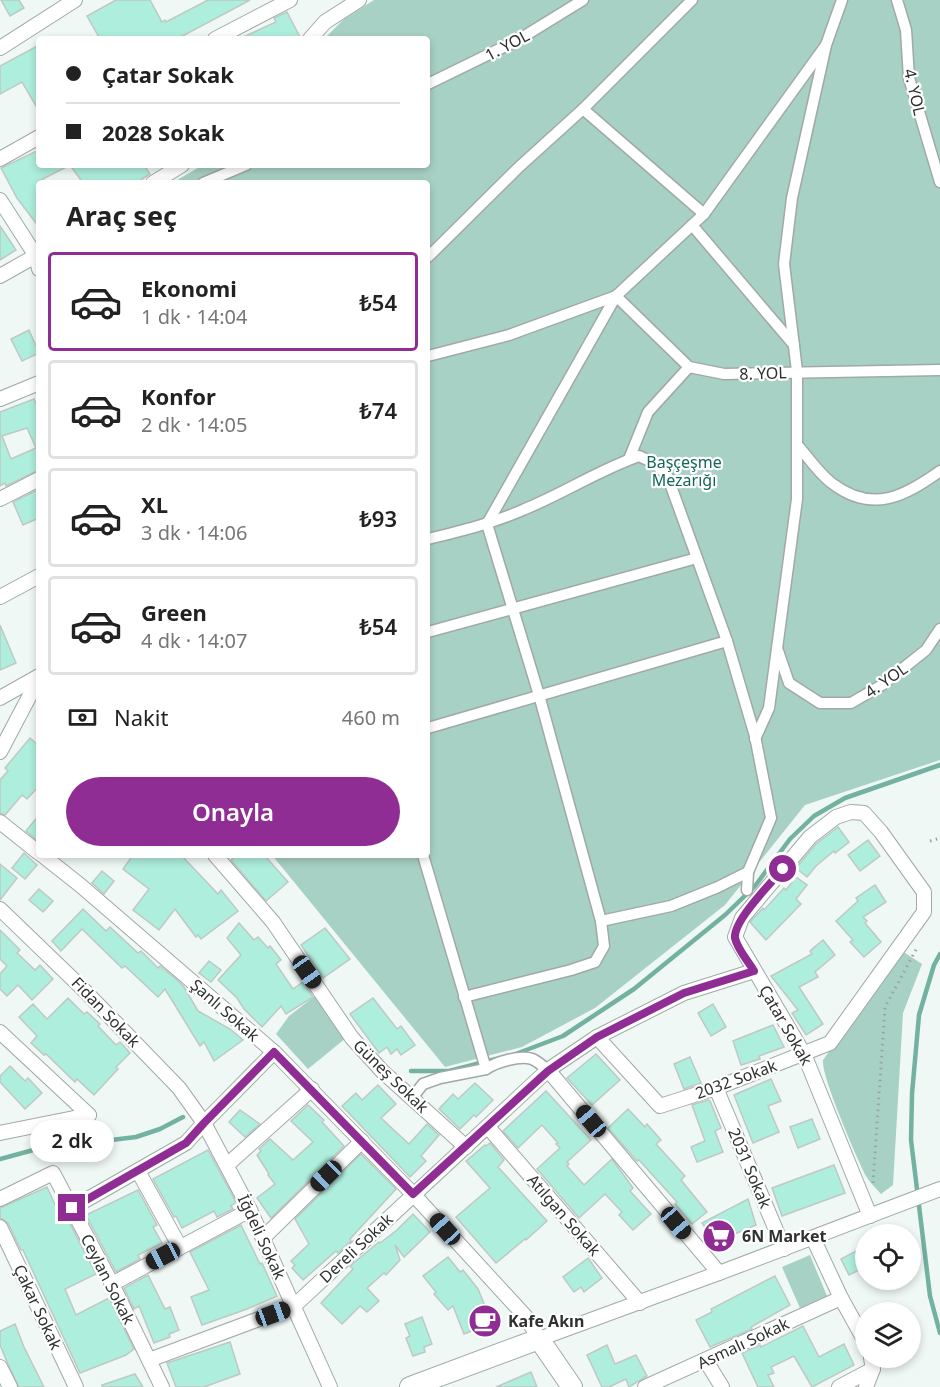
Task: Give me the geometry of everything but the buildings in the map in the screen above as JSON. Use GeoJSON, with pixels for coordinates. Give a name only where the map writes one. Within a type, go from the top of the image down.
{"type":"FeatureCollection","features":[{"type":"Feature","properties":{"kind":"main road"},"geometry":{"type":"LineString","coordinates":[[410,1387],[539,1338],[572,1387]]}},
{"type":"Feature","properties":{"kind":"street"},"geometry":{"type":"LineString","coordinates":[[0,48],[75,0]]}},
{"type":"Feature","properties":{"kind":"street"},"geometry":{"type":"LineString","coordinates":[[221,36],[290,0]]}},
{"type":"Feature","properties":{"kind":"street"},"geometry":{"type":"LineString","coordinates":[[313,36],[325,22],[359,0]]}},
{"type":"Feature","properties":{"kind":"street","name":"1. YOL"},"geometry":{"type":"LineString","coordinates":[[430,83],[518,40],[583,0]]}},
{"type":"Feature","properties":{"kind":"street"},"geometry":{"type":"LineString","coordinates":[[430,254],[519,167],[583,109],[692,0]]}},
{"type":"Feature","properties":{"kind":"street"},"geometry":{"type":"LineString","coordinates":[[755,739],[769,708],[797,499],[797,371],[784,264],[792,198],[826,45],[842,0]]}},
{"type":"Feature","properties":{"kind":"street","name":"4. YOL"},"geometry":{"type":"LineString","coordinates":[[897,0],[906,30],[909,78],[940,182]]}},
{"type":"Feature","properties":{"kind":"street"},"geometry":{"type":"LineString","coordinates":[[464,997],[595,962],[604,946],[601,921],[539,695],[487,524],[616,296],[704,214],[826,45]]}},
{"type":"Feature","properties":{"kind":"street"},"geometry":{"type":"LineString","coordinates":[[583,109],[704,214]]}},
{"type":"Feature","properties":{"kind":"street"},"geometry":{"type":"LineString","coordinates":[[0,159],[36,139]]}},
{"type":"Feature","properties":{"kind":"street"},"geometry":{"type":"LineString","coordinates":[[158,180],[177,168]]}},
{"type":"Feature","properties":{"kind":"street"},"geometry":{"type":"LineString","coordinates":[[209,180],[239,168]]}},
{"type":"Feature","properties":{"kind":"street"},"geometry":{"type":"LineString","coordinates":[[1,202],[36,257]]}},
{"type":"Feature","properties":{"kind":"street"},"geometry":{"type":"LineString","coordinates":[[692,225],[794,345]]}},
{"type":"Feature","properties":{"kind":"street"},"geometry":{"type":"LineString","coordinates":[[0,276],[36,261]]}},
{"type":"Feature","properties":{"kind":"street"},"geometry":{"type":"LineString","coordinates":[[430,355],[509,335],[616,296]]}},
{"type":"Feature","properties":{"kind":"street"},"geometry":{"type":"LineString","coordinates":[[616,296],[688,367],[648,412],[628,459]]}},
{"type":"Feature","properties":{"kind":"street","name":"8. YOL"},"geometry":{"type":"LineString","coordinates":[[688,367],[724,374],[940,370]]}},
{"type":"Feature","properties":{"kind":"street"},"geometry":{"type":"LineString","coordinates":[[0,399],[36,384]]}},
{"type":"Feature","properties":{"kind":"street"},"geometry":{"type":"LineString","coordinates":[[798,446],[832,484],[857,498],[888,500],[915,489],[940,471]]}},
{"type":"Feature","properties":{"kind":"street"},"geometry":{"type":"LineString","coordinates":[[430,538],[487,524],[527,509],[628,459],[639,456],[654,463],[667,475],[727,641],[755,739],[771,818],[748,873],[747,890]]}},
{"type":"Feature","properties":{"kind":"street"},"geometry":{"type":"LineString","coordinates":[[0,500],[36,481]]}},
{"type":"Feature","properties":{"kind":"street"},"geometry":{"type":"LineString","coordinates":[[430,632],[697,558]]}},
{"type":"Feature","properties":{"kind":"street"},"geometry":{"type":"LineString","coordinates":[[0,597],[36,578]]}},
{"type":"Feature","properties":{"kind":"street","name":"4. YOL"},"geometry":{"type":"LineString","coordinates":[[777,648],[789,683],[820,703],[851,703],[882,685],[926,650],[940,629]]}},
{"type":"Feature","properties":{"kind":"street"},"geometry":{"type":"LineString","coordinates":[[430,727],[727,641]]}},
{"type":"Feature","properties":{"kind":"street"},"geometry":{"type":"LineString","coordinates":[[1,698],[36,679]]}},
{"type":"Feature","properties":{"kind":"street"},"geometry":{"type":"LineString","coordinates":[[0,752],[36,683]]}},
{"type":"Feature","properties":{"kind":"street","name":"Çatar Sokak"},"geometry":{"type":"LineString","coordinates":[[870,1216],[804,1054],[735,937],[742,918],[810,837],[836,817],[851,813],[864,813],[924,892]]}},
{"type":"Feature","properties":{"kind":"street","name":"Şanlı Sokak"},"geometry":{"type":"LineString","coordinates":[[0,822],[36,851]]}},
{"type":"Feature","properties":{"kind":"street","name":"Şanlı Sokak"},"geometry":{"type":"LineString","coordinates":[[45,858],[274,1052],[413,1194],[526,1317],[539,1338]]}},
{"type":"Feature","properties":{"kind":"street","name":"Güneş Sokak"},"geometry":{"type":"LineString","coordinates":[[218,858],[273,922],[352,1038],[383,1072],[466,1147]]}},
{"type":"Feature","properties":{"kind":"street"},"geometry":{"type":"LineString","coordinates":[[424,858],[484,1064]]}},
{"type":"Feature","properties":{"kind":"street"},"geometry":{"type":"LineString","coordinates":[[601,921],[671,906],[718,888],[748,873]]}},
{"type":"Feature","properties":{"kind":"street","name":"2032 Sokak"},"geometry":{"type":"LineString","coordinates":[[597,1037],[660,1106],[716,1088],[830,1043],[924,912],[924,892]]}},
{"type":"Feature","properties":{"kind":"street","name":"Fidan Sokak"},"geometry":{"type":"LineString","coordinates":[[0,909],[81,987],[179,1088],[204,1123]]}},
{"type":"Feature","properties":{"kind":"street","name":"Dereli Sokak"},"geometry":{"type":"LineString","coordinates":[[149,1360],[294,1306],[548,1071],[597,1037],[684,993],[754,971]]}},
{"type":"Feature","properties":{"kind":"street"},"geometry":{"type":"LineString","coordinates":[[0,1032],[89,1115],[0,1133]]}},
{"type":"Feature","properties":{"kind":"street"},"geometry":{"type":"LineString","coordinates":[[72,1208],[186,1143],[274,1052]]}},
{"type":"Feature","properties":{"kind":"street"},"geometry":{"type":"LineString","coordinates":[[412,1098],[423,1084],[440,1078],[484,1064],[491,1065],[523,1058],[534,1059],[548,1071],[719,1273]]}},
{"type":"Feature","properties":{"kind":"street","name":"2031 Sokak"},"geometry":{"type":"LineString","coordinates":[[716,1088],[784,1249]]}},
{"type":"Feature","properties":{"kind":"street"},"geometry":{"type":"LineString","coordinates":[[228,1166],[312,1089]]}},
{"type":"Feature","properties":{"kind":"street","name":"İğdeli Sokak"},"geometry":{"type":"LineString","coordinates":[[204,1123],[250,1210],[330,1387]]}},
{"type":"Feature","properties":{"kind":"street","name":"Atılgan Sokak"},"geometry":{"type":"LineString","coordinates":[[488,1127],[640,1303]]}},
{"type":"Feature","properties":{"kind":"street"},"geometry":{"type":"LineString","coordinates":[[263,1238],[362,1141]]}},
{"type":"Feature","properties":{"kind":"street"},"geometry":{"type":"LineString","coordinates":[[138,1171],[180,1247]]}},
{"type":"Feature","properties":{"kind":"street","name":"Ceylan Sokak"},"geometry":{"type":"LineString","coordinates":[[0,1199],[53,1173],[112,1284],[162,1387]]}},
{"type":"Feature","properties":{"kind":"street"},"geometry":{"type":"LineString","coordinates":[[539,1338],[640,1303],[940,1189]]}},
{"type":"Feature","properties":{"kind":"street"},"geometry":{"type":"LineString","coordinates":[[112,1284],[250,1210]]}},
{"type":"Feature","properties":{"kind":"street","name":"Çakar Sokak"},"geometry":{"type":"LineString","coordinates":[[0,1227],[76,1387]]}},
{"type":"Feature","properties":{"kind":"street"},"geometry":{"type":"LineString","coordinates":[[813,1238],[855,1323]]}},
{"type":"Feature","properties":{"kind":"street","name":"Asmalı Sokak"},"geometry":{"type":"LineString","coordinates":[[645,1387],[841,1298]]}},
{"type":"Feature","properties":{"kind":"street"},"geometry":{"type":"LineString","coordinates":[[706,1361],[722,1387]]}},
{"type":"Feature","properties":{"kind":"street"},"geometry":{"type":"LineString","coordinates":[[0,1367],[10,1387]]}},
{"type":"Feature","properties":{"kind":"street"},"geometry":{"type":"LineString","coordinates":[[839,1387],[865,1368]]}},
{"type":"Feature","properties":{"kind":"street"},"geometry":{"type":"LineString","coordinates":[[866,1387],[871,1368]]}},
{"type":"Feature","properties":{"kind":"path"},"geometry":{"type":"LineString","coordinates":[[930,841],[940,838]]}},
{"type":"Feature","properties":{"kind":"path"},"geometry":{"type":"LineString","coordinates":[[872,1184],[885,1007],[922,939]]}},
{"type":"Feature","properties":{"kind":"green space","name":"Başçeşme Mezarığı"},"geometry":{"type":"Polygon","coordinates":[[[374,0],[940,0],[940,760],[805,805],[725,905],[595,1008],[522,1047],[445,1067],[274,858],[430,858],[430,180],[177,180],[198,168],[430,168],[430,36],[327,36],[344,19],[374,0]]]}},
{"type":"Feature","properties":{"kind":"green space"},"geometry":{"type":"Polygon","coordinates":[[[902,951],[922,964],[903,1013],[893,1185],[881,1194],[866,1176],[855,1153],[833,1099],[823,1060],[902,951]]]}},
{"type":"Feature","properties":{"kind":"green space"},"geometry":{"type":"Polygon","coordinates":[[[315,996],[346,1038],[308,1069],[276,1034],[289,1016],[315,996]]]}},
{"type":"Feature","properties":{"kind":"green space"},"geometry":{"type":"Polygon","coordinates":[[[810,1255],[827,1296],[800,1308],[782,1267],[810,1255]]]}},
{"type":"Feature","properties":{"kind":"waterway"},"geometry":{"type":"LineString","coordinates":[[513,1055],[563,1036],[634,989],[725,915],[755,886],[790,839],[814,816],[845,798],[940,765]]}},
{"type":"Feature","properties":{"kind":"waterway"},"geometry":{"type":"LineString","coordinates":[[940,954],[934,965],[919,1015],[912,1094],[911,1140],[930,1296],[940,1333]]}},
{"type":"Feature","properties":{"kind":"waterway"},"geometry":{"type":"LineString","coordinates":[[411,1071],[449,1071],[496,1059]]}},
{"type":"Feature","properties":{"kind":"waterway"},"geometry":{"type":"LineString","coordinates":[[0,1159],[37,1149],[136,1137],[160,1129],[183,1117]]}},
{"type":"Feature","properties":{"kind":"place","name":"6N Market"},"geometry":{"type":"Point","coordinates":[719,1236]}},
{"type":"Feature","properties":{"kind":"place","name":"Kafe Akın"},"geometry":{"type":"Point","coordinates":[485,1321]}},
{"type":"Feature","properties":{"kind":"route"},"geometry":{"type":"LineString","coordinates":[[72,1208],[186,1143],[274,1052],[413,1194],[548,1071],[597,1037],[684,993],[754,971],[737,942],[736,931],[742,918],[783,869]]}}]}
